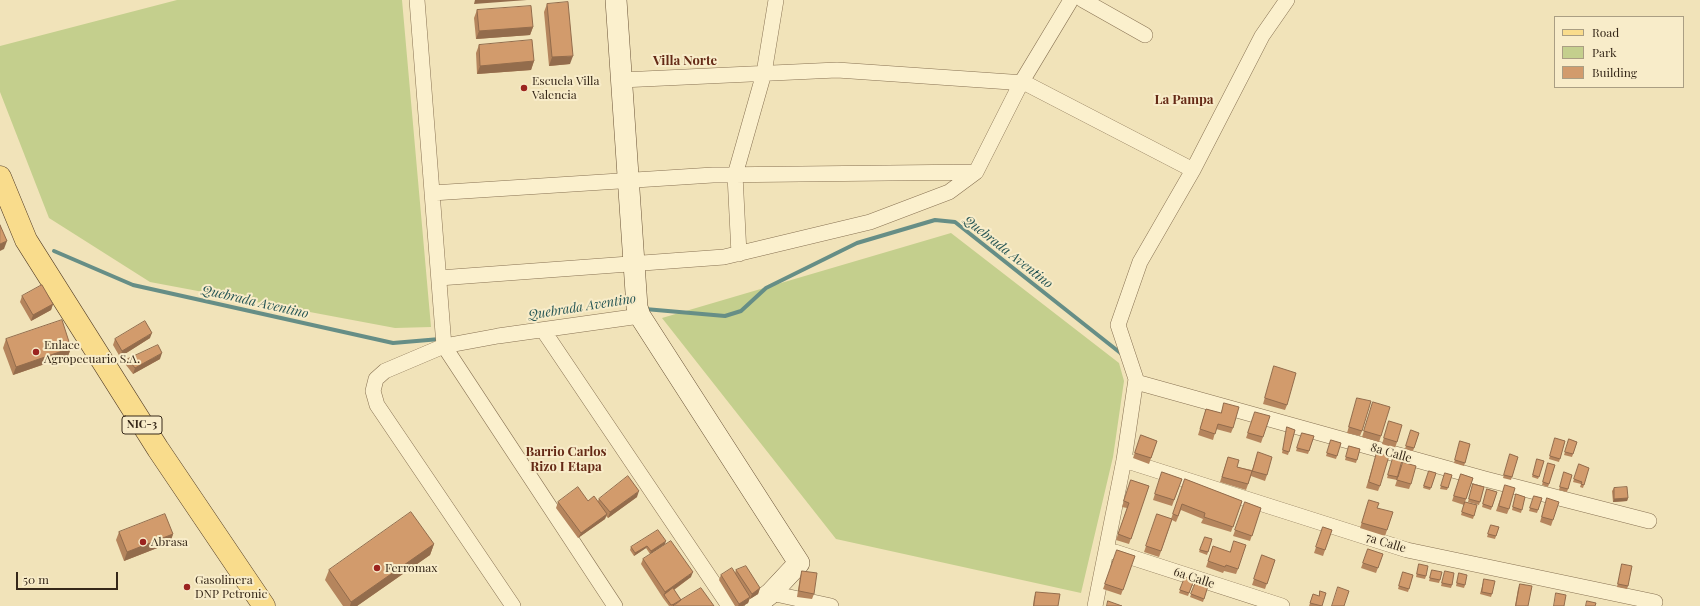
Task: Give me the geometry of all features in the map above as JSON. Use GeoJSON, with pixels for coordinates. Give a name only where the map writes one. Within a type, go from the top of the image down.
{"type":"FeatureCollection","features":[{"type":"Feature","properties":{"kind":"main road","name":"NIC-3"},"geometry":{"type":"LineString","coordinates":[[0,177],[26,240],[158,449],[264,606]]}},
{"type":"Feature","properties":{"kind":"street"},"geometry":{"type":"LineString","coordinates":[[417,0],[444,346],[615,606]]}},
{"type":"Feature","properties":{"kind":"street"},"geometry":{"type":"LineString","coordinates":[[616,0],[637,307],[640,316],[799,563],[771,594],[755,606]]}},
{"type":"Feature","properties":{"kind":"street"},"geometry":{"type":"LineString","coordinates":[[739,254],[735,175],[764,73],[776,0]]}},
{"type":"Feature","properties":{"kind":"street"},"geometry":{"type":"LineString","coordinates":[[439,278],[724,257],[870,222],[949,192],[976,172],[1021,82],[1071,0]]}},
{"type":"Feature","properties":{"kind":"street"},"geometry":{"type":"LineString","coordinates":[[1083,0],[1145,35]]}},
{"type":"Feature","properties":{"kind":"street"},"geometry":{"type":"LineString","coordinates":[[1095,606],[1124,460],[1136,379],[1118,325],[1140,262],[1193,170],[1262,36],[1287,0]]}},
{"type":"Feature","properties":{"kind":"street"},"geometry":{"type":"LineString","coordinates":[[622,80],[837,70],[1021,82],[1193,170]]}},
{"type":"Feature","properties":{"kind":"street"},"geometry":{"type":"LineString","coordinates":[[432,193],[735,175],[976,172]]}},
{"type":"Feature","properties":{"kind":"street"},"geometry":{"type":"LineString","coordinates":[[513,606],[377,405],[373,391],[376,379],[385,371],[444,346],[498,336],[640,316]]}},
{"type":"Feature","properties":{"kind":"street"},"geometry":{"type":"LineString","coordinates":[[543,330],[728,606]]}},
{"type":"Feature","properties":{"kind":"street","name":"8a Calle"},"geometry":{"type":"LineString","coordinates":[[1136,379],[1136,382],[1485,479],[1649,521]]}},
{"type":"Feature","properties":{"kind":"street","name":"7a Calle"},"geometry":{"type":"LineString","coordinates":[[1124,460],[1407,550],[1655,602]]}},
{"type":"Feature","properties":{"kind":"street","name":"6a Calle"},"geometry":{"type":"LineString","coordinates":[[1106,549],[1282,606]]}},
{"type":"Feature","properties":{"kind":"street"},"geometry":{"type":"LineString","coordinates":[[771,594],[831,606]]}},
{"type":"Feature","properties":{"kind":"green space"},"geometry":{"type":"Polygon","coordinates":[[[177,0],[402,0],[431,327],[395,328],[150,282],[49,218],[0,92],[0,46],[177,0]]]}},
{"type":"Feature","properties":{"kind":"green space"},"geometry":{"type":"Polygon","coordinates":[[[951,233],[1119,363],[1124,381],[1113,457],[1081,593],[836,539],[662,318],[951,233]]]}},
{"type":"Feature","properties":{"kind":"building"},"geometry":{"type":"Polygon","coordinates":[[[568,2],[573,56],[552,57],[547,4],[568,2]]]}},
{"type":"Feature","properties":{"kind":"building"},"geometry":{"type":"Polygon","coordinates":[[[531,6],[533,27],[479,31],[477,10],[531,6]]]}},
{"type":"Feature","properties":{"kind":"building"},"geometry":{"type":"Polygon","coordinates":[[[532,40],[534,61],[480,66],[479,45],[532,40]]]}},
{"type":"Feature","properties":{"kind":"building"},"geometry":{"type":"Polygon","coordinates":[[[0,225],[7,241],[0,244],[0,225]]]}},
{"type":"Feature","properties":{"kind":"building"},"geometry":{"type":"Polygon","coordinates":[[[42,285],[53,304],[33,315],[22,296],[42,285]]]}},
{"type":"Feature","properties":{"kind":"building","name":"Enlace Agropecuario S.A."},"geometry":{"type":"Polygon","coordinates":[[[62,320],[71,348],[16,367],[6,339],[62,320]]]}},
{"type":"Feature","properties":{"kind":"building"},"geometry":{"type":"Polygon","coordinates":[[[145,321],[152,333],[122,351],[115,339],[145,321]]]}},
{"type":"Feature","properties":{"kind":"building"},"geometry":{"type":"Polygon","coordinates":[[[158,345],[162,353],[135,368],[128,359],[158,345]]]}},
{"type":"Feature","properties":{"kind":"building"},"geometry":{"type":"Polygon","coordinates":[[[1274,366],[1296,373],[1287,405],[1265,398],[1274,366]]]}},
{"type":"Feature","properties":{"kind":"building"},"geometry":{"type":"Polygon","coordinates":[[[1357,398],[1371,401],[1362,431],[1349,427],[1357,398]]]}},
{"type":"Feature","properties":{"kind":"building"},"geometry":{"type":"Polygon","coordinates":[[[1373,402],[1390,407],[1381,436],[1364,431],[1373,402]]]}},
{"type":"Feature","properties":{"kind":"building"},"geometry":{"type":"Polygon","coordinates":[[[1224,403],[1239,407],[1233,428],[1218,424],[1215,434],[1200,429],[1206,409],[1221,413],[1224,403]]]}},
{"type":"Feature","properties":{"kind":"building"},"geometry":{"type":"Polygon","coordinates":[[[1255,412],[1270,416],[1263,437],[1248,433],[1255,412]]]}},
{"type":"Feature","properties":{"kind":"building"},"geometry":{"type":"Polygon","coordinates":[[[1389,421],[1402,425],[1397,442],[1384,438],[1389,421]]]}},
{"type":"Feature","properties":{"kind":"building"},"geometry":{"type":"Polygon","coordinates":[[[1287,427],[1295,430],[1289,452],[1283,450],[1287,427]]]}},
{"type":"Feature","properties":{"kind":"building"},"geometry":{"type":"Polygon","coordinates":[[[1411,430],[1419,433],[1414,448],[1406,446],[1411,430]]]}},
{"type":"Feature","properties":{"kind":"building"},"geometry":{"type":"Polygon","coordinates":[[[1302,433],[1314,436],[1309,451],[1297,448],[1302,433]]]}},
{"type":"Feature","properties":{"kind":"building"},"geometry":{"type":"Polygon","coordinates":[[[1141,435],[1157,441],[1151,458],[1135,453],[1141,435]]]}},
{"type":"Feature","properties":{"kind":"building"},"geometry":{"type":"Polygon","coordinates":[[[1555,438],[1565,441],[1560,459],[1550,456],[1555,438]]]}},
{"type":"Feature","properties":{"kind":"building"},"geometry":{"type":"Polygon","coordinates":[[[1569,439],[1577,442],[1573,454],[1565,452],[1569,439]]]}},
{"type":"Feature","properties":{"kind":"building"},"geometry":{"type":"Polygon","coordinates":[[[1331,440],[1341,443],[1337,456],[1327,453],[1331,440]]]}},
{"type":"Feature","properties":{"kind":"building"},"geometry":{"type":"Polygon","coordinates":[[[1460,441],[1470,444],[1465,463],[1455,460],[1460,441]]]}},
{"type":"Feature","properties":{"kind":"building"},"geometry":{"type":"Polygon","coordinates":[[[1349,446],[1360,449],[1357,460],[1346,457],[1349,446]]]}},
{"type":"Feature","properties":{"kind":"building"},"geometry":{"type":"Polygon","coordinates":[[[1258,452],[1272,457],[1267,475],[1252,471],[1258,452]]]}},
{"type":"Feature","properties":{"kind":"building"},"geometry":{"type":"Polygon","coordinates":[[[1377,452],[1389,456],[1380,486],[1369,482],[1377,452]]]}},
{"type":"Feature","properties":{"kind":"building"},"geometry":{"type":"Polygon","coordinates":[[[1510,454],[1518,457],[1512,477],[1504,475],[1510,454]]]}},
{"type":"Feature","properties":{"kind":"building"},"geometry":{"type":"Polygon","coordinates":[[[1228,457],[1239,460],[1237,467],[1252,471],[1248,484],[1222,477],[1228,457]]]}},
{"type":"Feature","properties":{"kind":"building"},"geometry":{"type":"Polygon","coordinates":[[[1393,458],[1403,461],[1398,477],[1388,475],[1393,458]]]}},
{"type":"Feature","properties":{"kind":"building"},"geometry":{"type":"Polygon","coordinates":[[[1537,459],[1544,461],[1539,477],[1533,475],[1537,459]]]}},
{"type":"Feature","properties":{"kind":"building"},"geometry":{"type":"Polygon","coordinates":[[[1402,462],[1416,466],[1411,484],[1397,480],[1402,462]]]}},
{"type":"Feature","properties":{"kind":"building"},"geometry":{"type":"Polygon","coordinates":[[[1548,463],[1555,465],[1549,484],[1543,482],[1548,463]]]}},
{"type":"Feature","properties":{"kind":"building"},"geometry":{"type":"Polygon","coordinates":[[[1579,464],[1589,468],[1584,485],[1581,484],[1582,482],[1574,479],[1579,464]]]}},
{"type":"Feature","properties":{"kind":"building"},"geometry":{"type":"Polygon","coordinates":[[[1429,471],[1436,473],[1431,488],[1424,486],[1429,471]]]}},
{"type":"Feature","properties":{"kind":"building"},"geometry":{"type":"Polygon","coordinates":[[[1162,472],[1182,479],[1174,500],[1155,494],[1162,472]]]}},
{"type":"Feature","properties":{"kind":"building"},"geometry":{"type":"Polygon","coordinates":[[[1564,472],[1572,475],[1568,489],[1560,487],[1564,472]]]}},
{"type":"Feature","properties":{"kind":"building"},"geometry":{"type":"Polygon","coordinates":[[[1445,473],[1452,475],[1448,488],[1441,486],[1445,473]]]}},
{"type":"Feature","properties":{"kind":"building"},"geometry":{"type":"Polygon","coordinates":[[[1461,474],[1473,478],[1466,499],[1454,496],[1461,474]]]}},
{"type":"Feature","properties":{"kind":"building"},"geometry":{"type":"Polygon","coordinates":[[[628,476],[639,491],[610,512],[599,499],[628,476]]]}},
{"type":"Feature","properties":{"kind":"building"},"geometry":{"type":"Polygon","coordinates":[[[1185,479],[1242,501],[1233,527],[1204,517],[1205,513],[1182,504],[1178,516],[1173,514],[1185,479]]]}},
{"type":"Feature","properties":{"kind":"building"},"geometry":{"type":"Polygon","coordinates":[[[1131,480],[1149,486],[1131,539],[1118,534],[1129,503],[1124,501],[1131,480]]]}},
{"type":"Feature","properties":{"kind":"building"},"geometry":{"type":"Polygon","coordinates":[[[1473,484],[1484,487],[1480,502],[1469,499],[1473,484]]]}},
{"type":"Feature","properties":{"kind":"building"},"geometry":{"type":"Polygon","coordinates":[[[1505,485],[1515,488],[1509,509],[1499,506],[1505,485]]]}},
{"type":"Feature","properties":{"kind":"building"},"geometry":{"type":"Polygon","coordinates":[[[578,487],[588,501],[594,496],[607,514],[581,533],[558,502],[578,487]]]}},
{"type":"Feature","properties":{"kind":"building"},"geometry":{"type":"Polygon","coordinates":[[[1627,487],[1628,498],[1614,499],[1614,488],[1627,487]]]}},
{"type":"Feature","properties":{"kind":"building"},"geometry":{"type":"Polygon","coordinates":[[[1487,489],[1497,492],[1492,507],[1483,504],[1487,489]]]}},
{"type":"Feature","properties":{"kind":"building"},"geometry":{"type":"Polygon","coordinates":[[[1516,494],[1525,497],[1522,510],[1513,507],[1516,494]]]}},
{"type":"Feature","properties":{"kind":"building"},"geometry":{"type":"Polygon","coordinates":[[[1534,496],[1542,498],[1538,510],[1530,508],[1534,496]]]}},
{"type":"Feature","properties":{"kind":"building"},"geometry":{"type":"Polygon","coordinates":[[[1547,498],[1559,502],[1553,520],[1542,517],[1547,498]]]}},
{"type":"Feature","properties":{"kind":"building"},"geometry":{"type":"Polygon","coordinates":[[[1369,500],[1379,503],[1377,508],[1393,512],[1387,530],[1362,523],[1369,500]]]}},
{"type":"Feature","properties":{"kind":"building"},"geometry":{"type":"Polygon","coordinates":[[[1245,502],[1261,508],[1252,536],[1235,530],[1245,502]]]}},
{"type":"Feature","properties":{"kind":"building"},"geometry":{"type":"Polygon","coordinates":[[[1465,502],[1477,505],[1474,516],[1462,512],[1465,502]]]}},
{"type":"Feature","properties":{"kind":"building","name":"Ferromax"},"geometry":{"type":"Polygon","coordinates":[[[411,512],[434,544],[351,602],[329,570],[411,512]]]}},
{"type":"Feature","properties":{"kind":"building"},"geometry":{"type":"Polygon","coordinates":[[[165,514],[173,534],[127,552],[119,532],[165,514]]]}},
{"type":"Feature","properties":{"kind":"building"},"geometry":{"type":"Polygon","coordinates":[[[1157,514],[1172,519],[1161,551],[1146,546],[1157,514]]]}},
{"type":"Feature","properties":{"kind":"building"},"geometry":{"type":"Polygon","coordinates":[[[1491,525],[1499,527],[1496,536],[1488,534],[1491,525]]]}},
{"type":"Feature","properties":{"kind":"building"},"geometry":{"type":"Polygon","coordinates":[[[1323,527],[1332,530],[1325,550],[1316,547],[1323,527]]]}},
{"type":"Feature","properties":{"kind":"building"},"geometry":{"type":"Polygon","coordinates":[[[658,530],[666,541],[651,551],[647,546],[635,553],[631,547],[658,530]]]}},
{"type":"Feature","properties":{"kind":"building"},"geometry":{"type":"Polygon","coordinates":[[[1205,537],[1212,539],[1208,552],[1200,550],[1205,537]]]}},
{"type":"Feature","properties":{"kind":"building"},"geometry":{"type":"Polygon","coordinates":[[[671,541],[693,572],[665,592],[643,559],[671,541]]]}},
{"type":"Feature","properties":{"kind":"building"},"geometry":{"type":"Polygon","coordinates":[[[1234,541],[1246,545],[1238,569],[1226,565],[1225,567],[1208,561],[1213,546],[1230,552],[1234,541]]]}},
{"type":"Feature","properties":{"kind":"building"},"geometry":{"type":"Polygon","coordinates":[[[1368,549],[1383,554],[1378,568],[1363,563],[1368,549]]]}},
{"type":"Feature","properties":{"kind":"building"},"geometry":{"type":"Polygon","coordinates":[[[1117,550],[1135,556],[1123,590],[1105,584],[1117,550]]]}},
{"type":"Feature","properties":{"kind":"building"},"geometry":{"type":"Polygon","coordinates":[[[1262,555],[1275,560],[1267,584],[1254,579],[1262,555]]]}},
{"type":"Feature","properties":{"kind":"building"},"geometry":{"type":"Polygon","coordinates":[[[1419,564],[1428,566],[1426,576],[1417,574],[1419,564]]]}},
{"type":"Feature","properties":{"kind":"building"},"geometry":{"type":"Polygon","coordinates":[[[1622,564],[1632,566],[1628,586],[1618,584],[1622,564]]]}},
{"type":"Feature","properties":{"kind":"building"},"geometry":{"type":"Polygon","coordinates":[[[746,566],[760,588],[752,594],[736,570],[746,566]]]}},
{"type":"Feature","properties":{"kind":"building"},"geometry":{"type":"Polygon","coordinates":[[[732,568],[750,597],[739,604],[721,575],[732,568]]]}},
{"type":"Feature","properties":{"kind":"building"},"geometry":{"type":"Polygon","coordinates":[[[1432,570],[1442,572],[1440,580],[1430,578],[1432,570]]]}},
{"type":"Feature","properties":{"kind":"building"},"geometry":{"type":"Polygon","coordinates":[[[802,571],[817,573],[814,594],[799,591],[802,571]]]}},
{"type":"Feature","properties":{"kind":"building"},"geometry":{"type":"Polygon","coordinates":[[[1445,571],[1454,573],[1452,585],[1442,583],[1445,571]]]}},
{"type":"Feature","properties":{"kind":"building"},"geometry":{"type":"Polygon","coordinates":[[[1403,572],[1413,575],[1409,589],[1399,586],[1403,572]]]}},
{"type":"Feature","properties":{"kind":"building"},"geometry":{"type":"Polygon","coordinates":[[[1459,573],[1467,575],[1465,585],[1457,583],[1459,573]]]}},
{"type":"Feature","properties":{"kind":"building"},"geometry":{"type":"Polygon","coordinates":[[[1185,577],[1194,580],[1189,593],[1180,590],[1185,577]]]}},
{"type":"Feature","properties":{"kind":"building"},"geometry":{"type":"Polygon","coordinates":[[[1484,579],[1495,581],[1492,594],[1482,592],[1484,579]]]}},
{"type":"Feature","properties":{"kind":"building"},"geometry":{"type":"Polygon","coordinates":[[[1196,582],[1208,586],[1204,599],[1191,594],[1196,582]]]}},
{"type":"Feature","properties":{"kind":"building"},"geometry":{"type":"Polygon","coordinates":[[[1520,584],[1532,586],[1528,606],[1516,606],[1520,584]]]}},
{"type":"Feature","properties":{"kind":"building"},"geometry":{"type":"Polygon","coordinates":[[[1338,587],[1349,591],[1344,606],[1332,606],[1338,587]]]}},
{"type":"Feature","properties":{"kind":"building"},"geometry":{"type":"Polygon","coordinates":[[[673,588],[681,600],[676,604],[671,605],[664,595],[673,588]]]}},
{"type":"Feature","properties":{"kind":"building"},"geometry":{"type":"Polygon","coordinates":[[[701,588],[714,606],[673,605],[701,588]]]}},
{"type":"Feature","properties":{"kind":"building"},"geometry":{"type":"Polygon","coordinates":[[[1320,591],[1326,593],[1322,606],[1310,603],[1313,594],[1319,596],[1320,591]]]}},
{"type":"Feature","properties":{"kind":"building"},"geometry":{"type":"Polygon","coordinates":[[[1036,592],[1060,594],[1058,606],[1034,606],[1036,592]]]}},
{"type":"Feature","properties":{"kind":"building"},"geometry":{"type":"Polygon","coordinates":[[[1556,593],[1566,595],[1564,606],[1554,606],[1556,593]]]}},
{"type":"Feature","properties":{"kind":"building"},"geometry":{"type":"Polygon","coordinates":[[[1108,601],[1122,606],[1107,606],[1108,601]]]}},
{"type":"Feature","properties":{"kind":"building"},"geometry":{"type":"Polygon","coordinates":[[[1587,601],[1596,603],[1595,606],[1586,606],[1587,601]]]}},
{"type":"Feature","properties":{"kind":"waterway","name":"Quebrada Aventino"},"geometry":{"type":"LineString","coordinates":[[645,309],[725,316],[741,311],[766,288],[857,243],[935,220],[955,222],[1123,355]]}},
{"type":"Feature","properties":{"kind":"waterway","name":"Quebrada Aventino"},"geometry":{"type":"LineString","coordinates":[[54,251],[133,285],[393,343],[440,339]]}},
{"type":"Feature","properties":{"kind":"place","name":"Escuela Villa Valencia"},"geometry":{"type":"Point","coordinates":[524,88]}},
{"type":"Feature","properties":{"kind":"place","name":"Enlace Agropecuario S.A."},"geometry":{"type":"Point","coordinates":[36,352]}},
{"type":"Feature","properties":{"kind":"place","name":"Abrasa"},"geometry":{"type":"Point","coordinates":[143,542]}},
{"type":"Feature","properties":{"kind":"place","name":"Ferromax"},"geometry":{"type":"Point","coordinates":[377,568]}},
{"type":"Feature","properties":{"kind":"place","name":"Gasolinera DNP Petronic"},"geometry":{"type":"Point","coordinates":[187,587]}},
{"type":"Feature","properties":{"kind":"district","name":"Villa Norte"},"geometry":{"type":"Point","coordinates":[685,61]}},
{"type":"Feature","properties":{"kind":"district","name":"La Pampa"},"geometry":{"type":"Point","coordinates":[1184,100]}},
{"type":"Feature","properties":{"kind":"district","name":"Barrio Carlos Rizo I Etapa"},"geometry":{"type":"Point","coordinates":[566,460]}}]}
